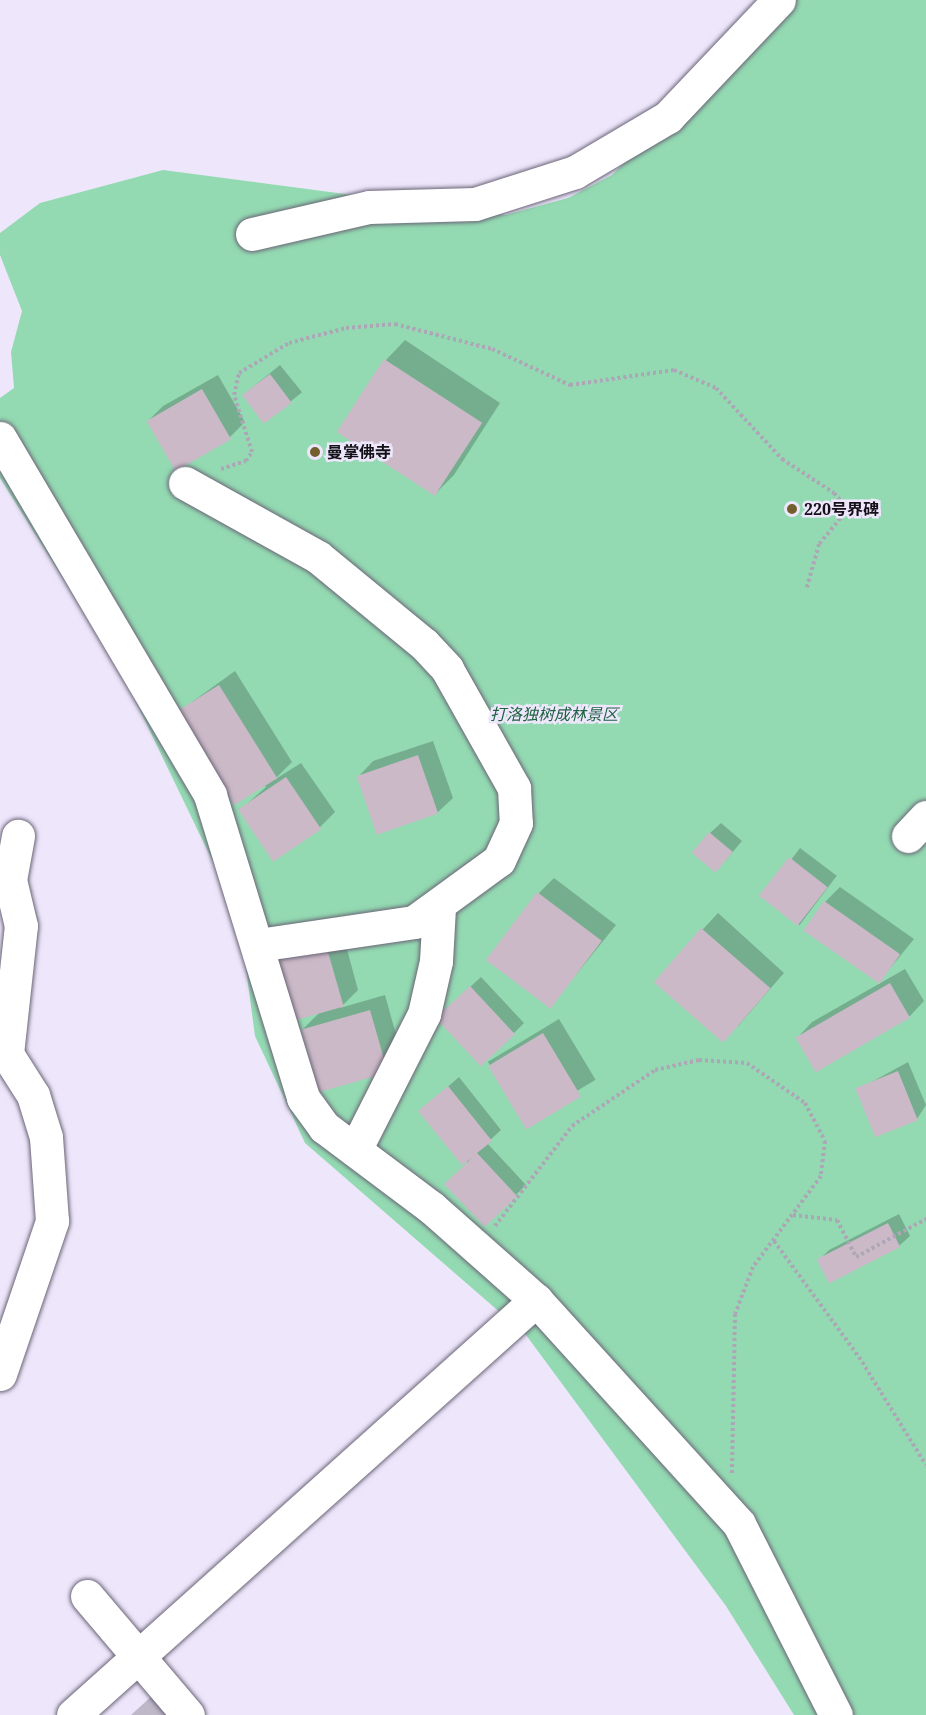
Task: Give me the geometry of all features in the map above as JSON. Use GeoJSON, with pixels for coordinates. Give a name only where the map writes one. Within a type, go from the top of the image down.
{"type":"FeatureCollection","features":[{"type":"Feature","properties":{"kind":"street"},"geometry":{"type":"LineString","coordinates":[[252,234],[369,207],[475,204],[575,172],[646,135],[668,117],[779,0]]}},
{"type":"Feature","properties":{"kind":"street"},"geometry":{"type":"LineString","coordinates":[[0,438],[210,795],[258,945],[303,1098],[324,1127],[478,1248],[536,1299],[739,1524],[836,1715]]}},
{"type":"Feature","properties":{"kind":"street"},"geometry":{"type":"LineString","coordinates":[[185,483],[236,508],[353,582],[447,669],[502,761],[514,788],[516,823],[499,860],[439,907],[396,928],[258,945]]}},
{"type":"Feature","properties":{"kind":"street"},"geometry":{"type":"LineString","coordinates":[[0,1374],[52,1221],[46,1137],[33,1095],[7,1054],[21,926],[10,880],[18,836]]}},
{"type":"Feature","properties":{"kind":"street"},"geometry":{"type":"LineString","coordinates":[[355,1150],[424,1014],[436,961],[439,907]]}},
{"type":"Feature","properties":{"kind":"street"},"geometry":{"type":"LineString","coordinates":[[73,1715],[142,1659],[536,1299]]}},
{"type":"Feature","properties":{"kind":"street"},"geometry":{"type":"LineString","coordinates":[[87,1596],[188,1715]]}},
{"type":"Feature","properties":{"kind":"path"},"geometry":{"type":"LineString","coordinates":[[185,483],[202,472],[246,461],[252,452],[234,396],[239,374],[289,343],[346,328],[405,327],[492,349],[570,385],[674,370],[716,388],[782,459],[834,493],[848,509],[819,543],[807,587]]}},
{"type":"Feature","properties":{"kind":"path"},"geometry":{"type":"LineString","coordinates":[[478,1248],[572,1126],[655,1070],[699,1060],[747,1063],[805,1103],[825,1141],[821,1176],[753,1267],[735,1314],[734,1466],[723,1507]]}},
{"type":"Feature","properties":{"kind":"path"},"geometry":{"type":"LineString","coordinates":[[793,1215],[837,1220],[856,1257],[926,1219]]}},
{"type":"Feature","properties":{"kind":"path"},"geometry":{"type":"LineString","coordinates":[[774,1241],[859,1357],[926,1465]]}},
{"type":"Feature","properties":{"kind":"green space","name":"打洛独树成林景区"},"geometry":{"type":"Polygon","coordinates":[[[788,0],[926,0],[926,1715],[794,1715],[726,1606],[526,1335],[305,1143],[255,1036],[239,916],[121,671],[0,478],[0,398],[14,388],[11,352],[22,311],[0,255],[0,233],[40,203],[163,170],[505,215],[568,198],[612,175],[788,0]]]}},
{"type":"Feature","properties":{"kind":"building"},"geometry":{"type":"Polygon","coordinates":[[[384,359],[482,423],[435,496],[337,432],[384,359]]]}},
{"type":"Feature","properties":{"kind":"building"},"geometry":{"type":"Polygon","coordinates":[[[270,374],[292,403],[264,424],[242,395],[270,374]]]}},
{"type":"Feature","properties":{"kind":"building"},"geometry":{"type":"Polygon","coordinates":[[[202,389],[231,439],[176,471],[147,421],[202,389]]]}},
{"type":"Feature","properties":{"kind":"building"},"geometry":{"type":"Polygon","coordinates":[[[219,685],[277,778],[234,805],[176,712],[219,685]]]}},
{"type":"Feature","properties":{"kind":"building"},"geometry":{"type":"Polygon","coordinates":[[[418,755],[438,814],[377,835],[357,776],[418,755]]]}},
{"type":"Feature","properties":{"kind":"building"},"geometry":{"type":"Polygon","coordinates":[[[286,777],[321,829],[273,862],[238,809],[286,777]]]}},
{"type":"Feature","properties":{"kind":"building"},"geometry":{"type":"Polygon","coordinates":[[[709,832],[733,852],[715,873],[692,853],[709,832]]]}},
{"type":"Feature","properties":{"kind":"building"},"geometry":{"type":"Polygon","coordinates":[[[789,857],[828,887],[797,926],[759,896],[789,857]]]}},
{"type":"Feature","properties":{"kind":"building"},"geometry":{"type":"Polygon","coordinates":[[[537,892],[602,941],[551,1009],[486,960],[537,892]]]}},
{"type":"Feature","properties":{"kind":"building"},"geometry":{"type":"Polygon","coordinates":[[[824,901],[900,954],[880,984],[803,930],[824,901]]]}},
{"type":"Feature","properties":{"kind":"building"},"geometry":{"type":"Polygon","coordinates":[[[701,928],[770,988],[723,1043],[654,982],[701,928]]]}},
{"type":"Feature","properties":{"kind":"building"},"geometry":{"type":"Polygon","coordinates":[[[326,945],[344,1007],[296,1020],[278,959],[326,945]]]}},
{"type":"Feature","properties":{"kind":"building"},"geometry":{"type":"Polygon","coordinates":[[[890,983],[910,1018],[816,1072],[796,1038],[890,983]]]}},
{"type":"Feature","properties":{"kind":"building"},"geometry":{"type":"Polygon","coordinates":[[[470,986],[515,1034],[481,1066],[436,1018],[470,986]]]}},
{"type":"Feature","properties":{"kind":"building"},"geometry":{"type":"Polygon","coordinates":[[[370,1010],[388,1072],[319,1092],[301,1030],[370,1010]]]}},
{"type":"Feature","properties":{"kind":"building"},"geometry":{"type":"Polygon","coordinates":[[[543,1033],[581,1096],[526,1129],[488,1066],[543,1033]]]}},
{"type":"Feature","properties":{"kind":"building"},"geometry":{"type":"Polygon","coordinates":[[[898,1071],[918,1120],[875,1137],[855,1088],[898,1071]]]}},
{"type":"Feature","properties":{"kind":"building"},"geometry":{"type":"Polygon","coordinates":[[[448,1086],[492,1141],[477,1153],[517,1196],[485,1227],[444,1184],[472,1158],[462,1165],[418,1111],[448,1086]]]}},
{"type":"Feature","properties":{"kind":"building"},"geometry":{"type":"Polygon","coordinates":[[[888,1223],[900,1247],[829,1283],[817,1259],[888,1223]]]}},
{"type":"Feature","properties":{"kind":"place","name":"曼掌佛寺"},"geometry":{"type":"Point","coordinates":[315,452]}},
{"type":"Feature","properties":{"kind":"place","name":"220号界碑"},"geometry":{"type":"Point","coordinates":[792,509]}}]}
